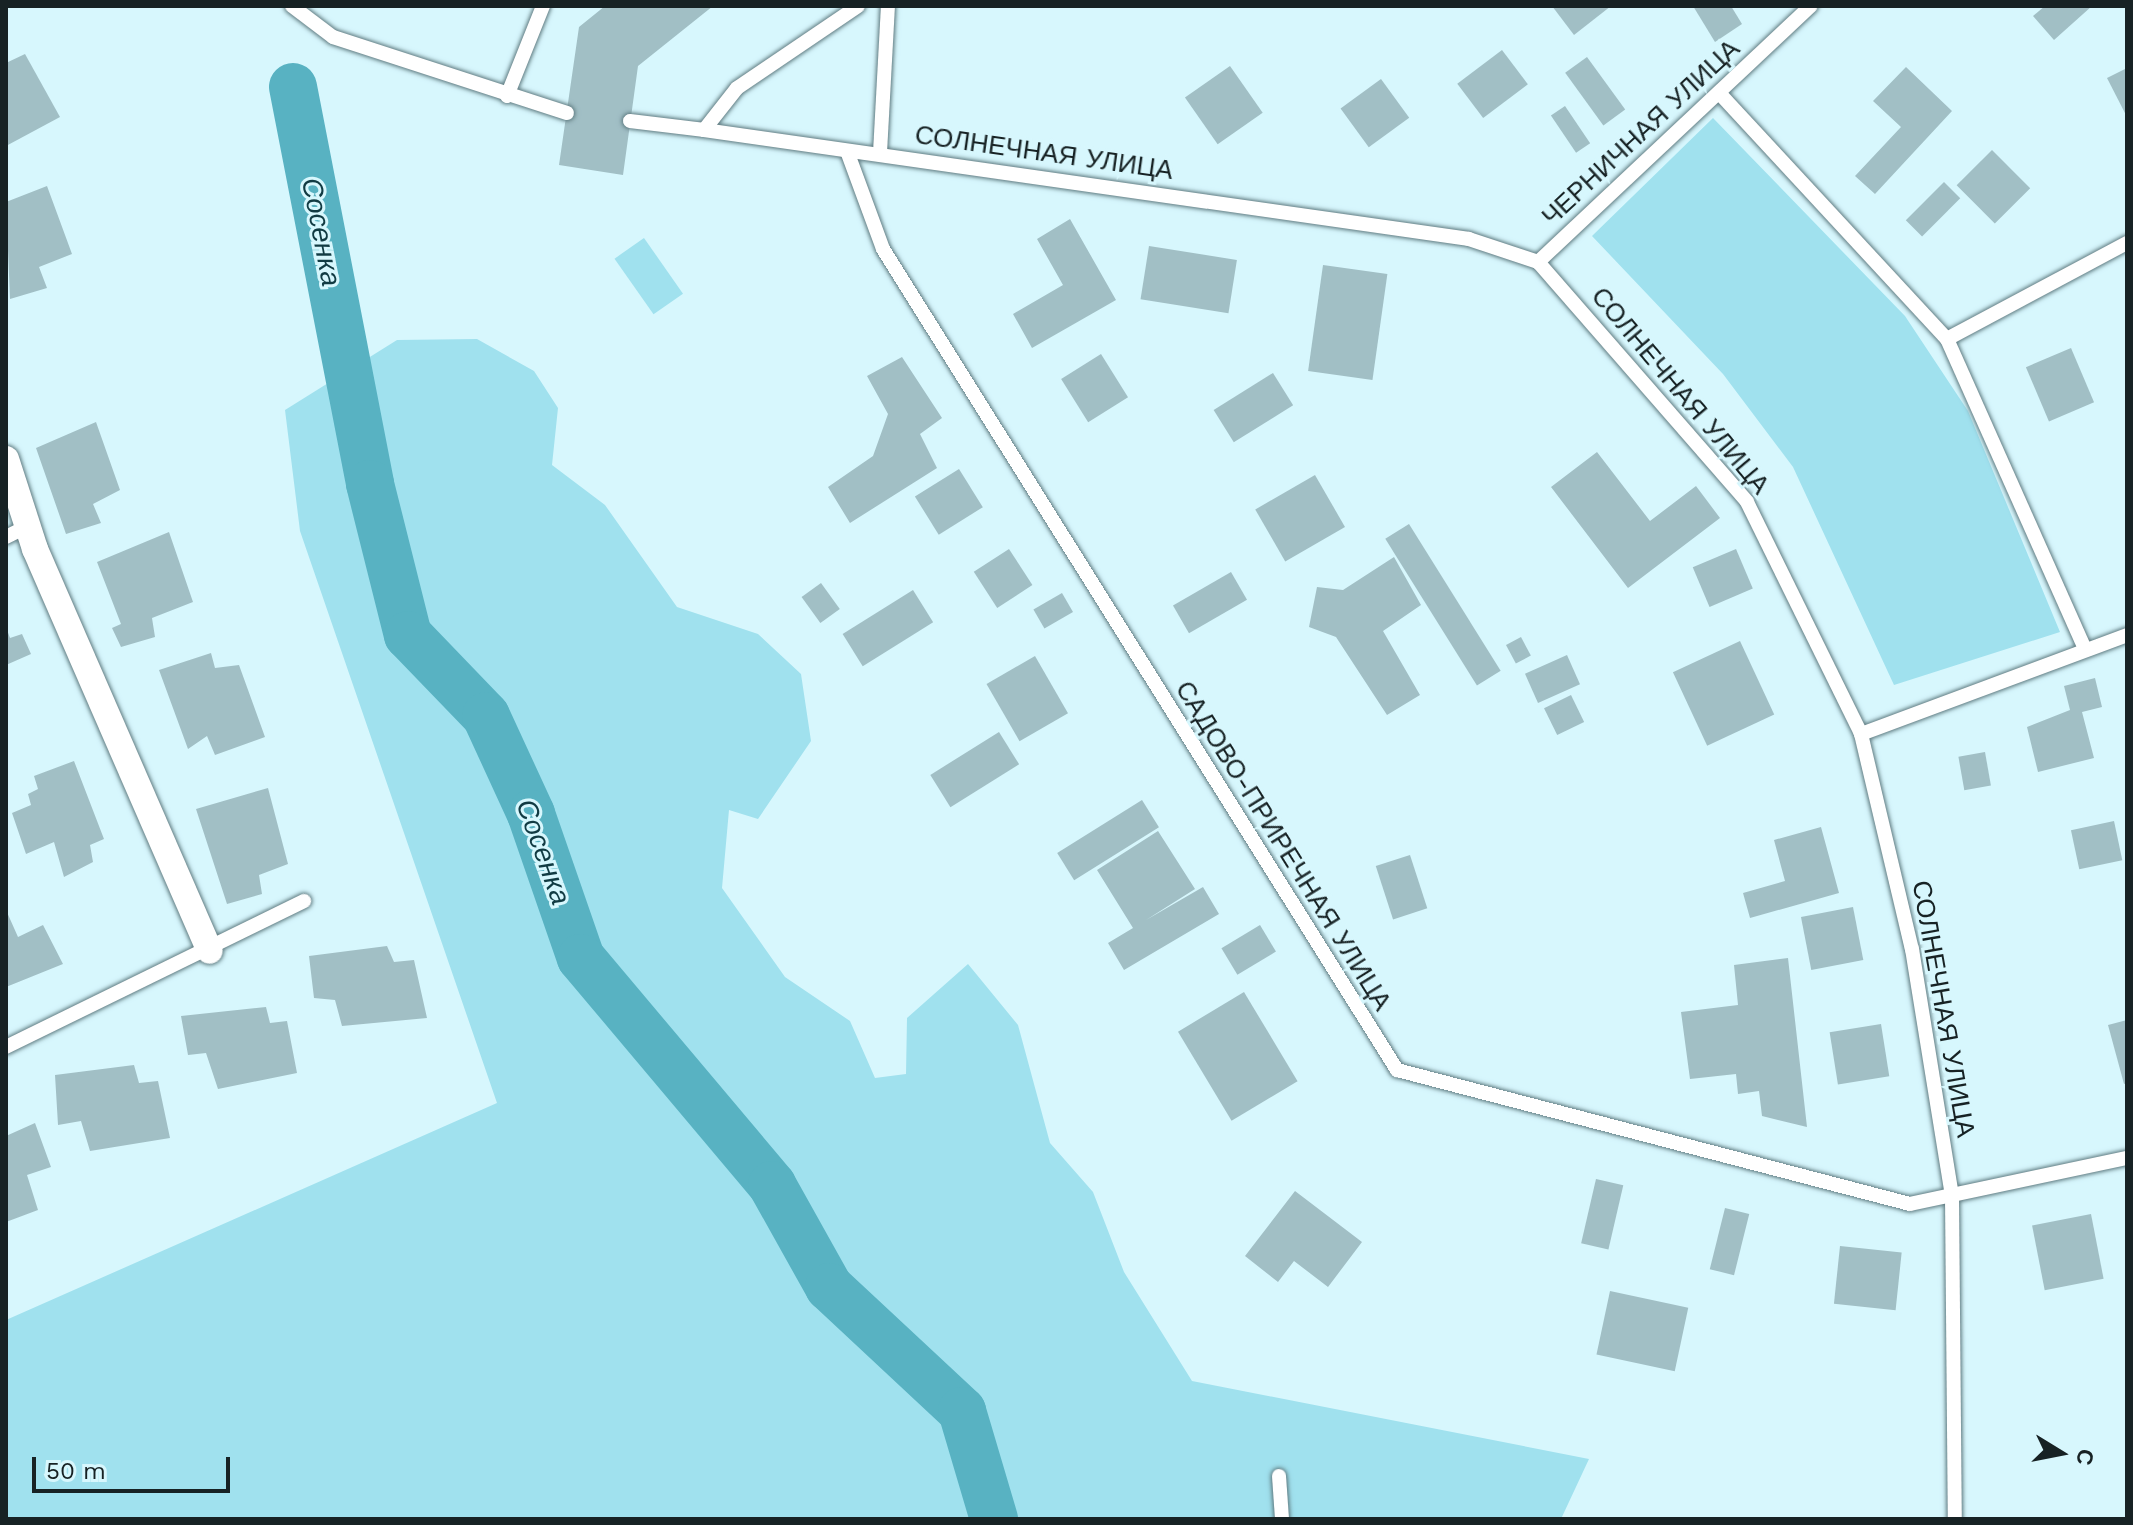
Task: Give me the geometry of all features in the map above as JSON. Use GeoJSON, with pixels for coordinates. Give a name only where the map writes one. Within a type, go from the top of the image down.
{"type":"FeatureCollection","features":[{"type":"Feature","properties":{"kind":"street"},"geometry":{"type":"LineString","coordinates":[[6,459],[17,532],[210,951]]}},
{"type":"Feature","properties":{"kind":"lane"},"geometry":{"type":"LineString","coordinates":[[292,6],[333,37],[567,113]]}},
{"type":"Feature","properties":{"kind":"lane"},"geometry":{"type":"LineString","coordinates":[[507,96],[543,6]]}},
{"type":"Feature","properties":{"kind":"lane"},"geometry":{"type":"LineString","coordinates":[[704,130],[737,88],[783,61],[858,6]]}},
{"type":"Feature","properties":{"kind":"lane"},"geometry":{"type":"LineString","coordinates":[[880,153],[888,6]]}},
{"type":"Feature","properties":{"kind":"lane","name":"ЧЕРНИЧНАЯ УЛИЦА"},"geometry":{"type":"LineString","coordinates":[[1538,262],[1811,6]]}},
{"type":"Feature","properties":{"kind":"lane"},"geometry":{"type":"LineString","coordinates":[[1720,94],[1947,339],[2084,647]]}},
{"type":"Feature","properties":{"kind":"lane","name":"СОЛНЕЧНАЯ УЛИЦА"},"geometry":{"type":"LineString","coordinates":[[630,121],[880,153],[1469,239],[1538,262],[1747,502],[1861,734],[1912,949],[1952,1197],[1955,1519]]}},
{"type":"Feature","properties":{"kind":"lane","name":"САДОВО-ПРИРЕЧНАЯ УЛИЦА"},"geometry":{"type":"LineString","coordinates":[[847,151],[883,249],[1397,1070],[1910,1204],[2127,1158]]}},
{"type":"Feature","properties":{"kind":"lane"},"geometry":{"type":"LineString","coordinates":[[1947,339],[2127,243]]}},
{"type":"Feature","properties":{"kind":"lane"},"geometry":{"type":"LineString","coordinates":[[1861,734],[2084,647],[2127,635]]}},
{"type":"Feature","properties":{"kind":"lane"},"geometry":{"type":"LineString","coordinates":[[6,1047],[210,951],[304,901]]}},
{"type":"Feature","properties":{"kind":"lane"},"geometry":{"type":"LineString","coordinates":[[1279,1476],[1282,1519]]}},
{"type":"Feature","properties":{"kind":"shaded area"},"geometry":{"type":"Polygon","coordinates":[[[1713,118],[1905,316],[1968,411],[2060,632],[1894,685],[1793,467],[1723,374],[1592,236],[1713,118]]]}},
{"type":"Feature","properties":{"kind":"shaded area"},"geometry":{"type":"Polygon","coordinates":[[[644,238],[683,294],[654,314],[615,259],[644,238]]]}},
{"type":"Feature","properties":{"kind":"shaded area"},"geometry":{"type":"Polygon","coordinates":[[[477,339],[534,371],[558,408],[552,465],[605,505],[677,607],[758,634],[801,674],[811,741],[758,819],[729,810],[722,888],[785,977],[850,1021],[875,1078],[906,1074],[907,1018],[968,964],[1018,1025],[1050,1143],[1093,1192],[1124,1272],[1192,1381],[1589,1459],[1561,1519],[6,1519],[6,1320],[497,1103],[300,531],[285,410],[397,340],[477,339]]]}},
{"type":"Feature","properties":{"kind":"building"},"geometry":{"type":"Polygon","coordinates":[[[605,6],[713,6],[638,66],[623,175],[559,165],[579,27],[605,6]]]}},
{"type":"Feature","properties":{"kind":"building"},"geometry":{"type":"Polygon","coordinates":[[[1552,6],[1611,6],[1574,35],[1552,6]]]}},
{"type":"Feature","properties":{"kind":"building"},"geometry":{"type":"Polygon","coordinates":[[[1693,6],[1731,6],[1742,24],[1715,42],[1693,6]]]}},
{"type":"Feature","properties":{"kind":"building"},"geometry":{"type":"Polygon","coordinates":[[[2045,6],[2092,6],[2054,40],[2033,16],[2045,6]]]}},
{"type":"Feature","properties":{"kind":"building"},"geometry":{"type":"Polygon","coordinates":[[[1502,50],[1528,84],[1483,118],[1457,84],[1502,50]]]}},
{"type":"Feature","properties":{"kind":"building"},"geometry":{"type":"Polygon","coordinates":[[[25,54],[60,117],[6,146],[6,63],[25,54]]]}},
{"type":"Feature","properties":{"kind":"building"},"geometry":{"type":"Polygon","coordinates":[[[1587,57],[1625,110],[1603,125],[1565,73],[1587,57]]]}},
{"type":"Feature","properties":{"kind":"building"},"geometry":{"type":"Polygon","coordinates":[[[1230,66],[1263,113],[1218,144],[1185,98],[1230,66]]]}},
{"type":"Feature","properties":{"kind":"building"},"geometry":{"type":"Polygon","coordinates":[[[1906,67],[1952,111],[1875,194],[1855,176],[1901,127],[1873,101],[1906,67]]]}},
{"type":"Feature","properties":{"kind":"building"},"geometry":{"type":"Polygon","coordinates":[[[2127,68],[2127,117],[2107,78],[2127,68]]]}},
{"type":"Feature","properties":{"kind":"building"},"geometry":{"type":"Polygon","coordinates":[[[1381,79],[1409,118],[1369,147],[1341,108],[1381,79]]]}},
{"type":"Feature","properties":{"kind":"building"},"geometry":{"type":"Polygon","coordinates":[[[1565,106],[1590,143],[1576,153],[1551,116],[1565,106]]]}},
{"type":"Feature","properties":{"kind":"building"},"geometry":{"type":"Polygon","coordinates":[[[1992,150],[2030,188],[1995,224],[1957,185],[1992,150]]]}},
{"type":"Feature","properties":{"kind":"building"},"geometry":{"type":"Polygon","coordinates":[[[1944,182],[1960,198],[1922,236],[1906,220],[1944,182]]]}},
{"type":"Feature","properties":{"kind":"building"},"geometry":{"type":"Polygon","coordinates":[[[47,186],[72,254],[39,267],[47,288],[10,299],[6,202],[47,186]]]}},
{"type":"Feature","properties":{"kind":"building"},"geometry":{"type":"Polygon","coordinates":[[[1070,219],[1116,300],[1032,348],[1013,314],[1063,285],[1037,239],[1070,219]]]}},
{"type":"Feature","properties":{"kind":"building"},"geometry":{"type":"Polygon","coordinates":[[[1149,246],[1237,260],[1228,313],[1141,299],[1149,246]]]}},
{"type":"Feature","properties":{"kind":"building"},"geometry":{"type":"Polygon","coordinates":[[[1323,265],[1387,274],[1372,380],[1308,371],[1323,265]]]}},
{"type":"Feature","properties":{"kind":"building"},"geometry":{"type":"Polygon","coordinates":[[[2071,348],[2094,402],[2049,421],[2026,367],[2071,348]]]}},
{"type":"Feature","properties":{"kind":"building"},"geometry":{"type":"Polygon","coordinates":[[[1101,354],[1128,397],[1088,422],[1061,379],[1101,354]]]}},
{"type":"Feature","properties":{"kind":"building"},"geometry":{"type":"Polygon","coordinates":[[[902,357],[942,418],[920,434],[937,468],[850,523],[828,487],[873,456],[888,414],[867,376],[902,357]]]}},
{"type":"Feature","properties":{"kind":"building"},"geometry":{"type":"Polygon","coordinates":[[[1273,373],[1293,405],[1234,442],[1214,410],[1273,373]]]}},
{"type":"Feature","properties":{"kind":"building"},"geometry":{"type":"Polygon","coordinates":[[[96,422],[120,490],[93,504],[101,523],[66,534],[36,448],[96,422]]]}},
{"type":"Feature","properties":{"kind":"building"},"geometry":{"type":"Polygon","coordinates":[[[1597,452],[1650,521],[1696,486],[1720,518],[1628,588],[1551,487],[1597,452]]]}},
{"type":"Feature","properties":{"kind":"building"},"geometry":{"type":"Polygon","coordinates":[[[959,469],[983,507],[939,535],[915,497],[959,469]]]}},
{"type":"Feature","properties":{"kind":"building"},"geometry":{"type":"Polygon","coordinates":[[[1315,475],[1345,527],[1285,561],[1255,510],[1315,475]]]}},
{"type":"Feature","properties":{"kind":"building"},"geometry":{"type":"Polygon","coordinates":[[[1409,524],[1501,671],[1477,686],[1385,539],[1409,524]]]}},
{"type":"Feature","properties":{"kind":"building"},"geometry":{"type":"Polygon","coordinates":[[[169,532],[193,602],[152,618],[155,637],[121,647],[112,628],[121,624],[97,562],[169,532]]]}},
{"type":"Feature","properties":{"kind":"building"},"geometry":{"type":"Polygon","coordinates":[[[1009,549],[1032,585],[997,608],[974,572],[1009,549]]]}},
{"type":"Feature","properties":{"kind":"building"},"geometry":{"type":"Polygon","coordinates":[[[1736,549],[1753,589],[1710,607],[1693,567],[1736,549]]]}},
{"type":"Feature","properties":{"kind":"building"},"geometry":{"type":"Polygon","coordinates":[[[1394,557],[1421,605],[1383,631],[1420,695],[1387,715],[1336,637],[1309,627],[1317,587],[1343,590],[1394,557]]]}},
{"type":"Feature","properties":{"kind":"building"},"geometry":{"type":"Polygon","coordinates":[[[1231,572],[1247,600],[1189,633],[1173,606],[1231,572]]]}},
{"type":"Feature","properties":{"kind":"building"},"geometry":{"type":"Polygon","coordinates":[[[821,583],[840,609],[820,623],[802,597],[821,583]]]}},
{"type":"Feature","properties":{"kind":"building"},"geometry":{"type":"Polygon","coordinates":[[[913,590],[933,622],[863,666],[843,634],[913,590]]]}},
{"type":"Feature","properties":{"kind":"building"},"geometry":{"type":"Polygon","coordinates":[[[1062,593],[1073,612],[1044,629],[1033,610],[1062,593]]]}},
{"type":"Feature","properties":{"kind":"building"},"geometry":{"type":"Polygon","coordinates":[[[6,627],[10,638],[22,634],[31,654],[6,665],[6,627]]]}},
{"type":"Feature","properties":{"kind":"building"},"geometry":{"type":"Polygon","coordinates":[[[1521,637],[1531,656],[1516,664],[1506,645],[1521,637]]]}},
{"type":"Feature","properties":{"kind":"building"},"geometry":{"type":"Polygon","coordinates":[[[1740,641],[1774,714],[1707,746],[1673,672],[1740,641]]]}},
{"type":"Feature","properties":{"kind":"building"},"geometry":{"type":"Polygon","coordinates":[[[211,653],[215,668],[239,665],[265,737],[215,755],[207,736],[188,749],[159,670],[211,653]]]}},
{"type":"Feature","properties":{"kind":"building"},"geometry":{"type":"Polygon","coordinates":[[[1567,655],[1580,684],[1538,703],[1525,674],[1567,655]]]}},
{"type":"Feature","properties":{"kind":"building"},"geometry":{"type":"Polygon","coordinates":[[[1035,656],[1068,713],[1020,741],[987,684],[1035,656]]]}},
{"type":"Feature","properties":{"kind":"building"},"geometry":{"type":"Polygon","coordinates":[[[2095,678],[2102,707],[2082,712],[2094,758],[2038,772],[2027,727],[2070,710],[2064,686],[2095,678]]]}},
{"type":"Feature","properties":{"kind":"building"},"geometry":{"type":"Polygon","coordinates":[[[1571,695],[1584,722],[1557,735],[1544,708],[1571,695]]]}},
{"type":"Feature","properties":{"kind":"building"},"geometry":{"type":"Polygon","coordinates":[[[999,732],[1019,764],[950,807],[930,775],[999,732]]]}},
{"type":"Feature","properties":{"kind":"building"},"geometry":{"type":"Polygon","coordinates":[[[1985,752],[1991,785],[1964,790],[1958,757],[1985,752]]]}},
{"type":"Feature","properties":{"kind":"building"},"geometry":{"type":"Polygon","coordinates":[[[74,761],[104,839],[90,845],[93,862],[64,877],[54,842],[26,854],[12,813],[31,805],[28,794],[38,789],[34,776],[74,761]]]}},
{"type":"Feature","properties":{"kind":"building"},"geometry":{"type":"Polygon","coordinates":[[[268,788],[288,864],[259,875],[262,894],[227,904],[196,809],[268,788]]]}},
{"type":"Feature","properties":{"kind":"building"},"geometry":{"type":"Polygon","coordinates":[[[1142,800],[1159,827],[1074,880],[1057,853],[1142,800]]]}},
{"type":"Feature","properties":{"kind":"building"},"geometry":{"type":"Polygon","coordinates":[[[2114,821],[2122,860],[2079,869],[2071,830],[2114,821]]]}},
{"type":"Feature","properties":{"kind":"building"},"geometry":{"type":"Polygon","coordinates":[[[1821,827],[1839,893],[1750,918],[1743,893],[1785,881],[1774,840],[1821,827]]]}},
{"type":"Feature","properties":{"kind":"building"},"geometry":{"type":"Polygon","coordinates":[[[1158,831],[1195,889],[1146,920],[1203,887],[1219,914],[1124,970],[1108,943],[1133,928],[1097,870],[1158,831]]]}},
{"type":"Feature","properties":{"kind":"building"},"geometry":{"type":"Polygon","coordinates":[[[1410,855],[1427,908],[1393,919],[1376,866],[1410,855]]]}},
{"type":"Feature","properties":{"kind":"building"},"geometry":{"type":"Polygon","coordinates":[[[1853,907],[1863,960],[1811,970],[1801,917],[1853,907]]]}},
{"type":"Feature","properties":{"kind":"building"},"geometry":{"type":"Polygon","coordinates":[[[6,910],[18,937],[43,925],[63,964],[6,987],[6,910]]]}},
{"type":"Feature","properties":{"kind":"building"},"geometry":{"type":"Polygon","coordinates":[[[1260,925],[1276,952],[1237,975],[1221,948],[1260,925]]]}},
{"type":"Feature","properties":{"kind":"building"},"geometry":{"type":"Polygon","coordinates":[[[387,946],[394,962],[414,960],[427,1018],[342,1026],[335,1000],[314,998],[309,956],[387,946]]]}},
{"type":"Feature","properties":{"kind":"building"},"geometry":{"type":"Polygon","coordinates":[[[1788,958],[1807,1127],[1762,1116],[1759,1091],[1738,1094],[1736,1074],[1690,1079],[1681,1012],[1738,1005],[1734,965],[1788,958]]]}},
{"type":"Feature","properties":{"kind":"building"},"geometry":{"type":"Polygon","coordinates":[[[1244,992],[1298,1081],[1232,1121],[1178,1032],[1244,992]]]}},
{"type":"Feature","properties":{"kind":"building"},"geometry":{"type":"Polygon","coordinates":[[[266,1007],[270,1023],[287,1021],[297,1073],[218,1089],[206,1053],[188,1055],[181,1016],[266,1007]]]}},
{"type":"Feature","properties":{"kind":"building"},"geometry":{"type":"Polygon","coordinates":[[[2127,1020],[2127,1083],[2124,1084],[2108,1025],[2127,1020]]]}},
{"type":"Feature","properties":{"kind":"building"},"geometry":{"type":"Polygon","coordinates":[[[1881,1024],[1889,1076],[1838,1084],[1830,1032],[1881,1024]]]}},
{"type":"Feature","properties":{"kind":"building"},"geometry":{"type":"Polygon","coordinates":[[[134,1065],[139,1083],[158,1081],[170,1138],[90,1151],[81,1121],[58,1125],[55,1075],[134,1065]]]}},
{"type":"Feature","properties":{"kind":"building"},"geometry":{"type":"Polygon","coordinates":[[[35,1123],[51,1167],[27,1175],[38,1210],[6,1222],[6,1136],[35,1123]]]}},
{"type":"Feature","properties":{"kind":"building"},"geometry":{"type":"Polygon","coordinates":[[[1596,1179],[1623,1185],[1608,1250],[1581,1243],[1596,1179]]]}},
{"type":"Feature","properties":{"kind":"building"},"geometry":{"type":"Polygon","coordinates":[[[1295,1191],[1362,1242],[1328,1287],[1294,1261],[1278,1282],[1245,1256],[1295,1191]]]}},
{"type":"Feature","properties":{"kind":"building"},"geometry":{"type":"Polygon","coordinates":[[[1725,1208],[1749,1214],[1734,1275],[1710,1269],[1725,1208]]]}},
{"type":"Feature","properties":{"kind":"building"},"geometry":{"type":"Polygon","coordinates":[[[2091,1214],[2104,1279],[2045,1290],[2032,1225],[2091,1214]]]}},
{"type":"Feature","properties":{"kind":"building"},"geometry":{"type":"Polygon","coordinates":[[[1840,1246],[1902,1252],[1896,1310],[1834,1304],[1840,1246]]]}},
{"type":"Feature","properties":{"kind":"building"},"geometry":{"type":"Polygon","coordinates":[[[1610,1291],[1688,1308],[1675,1371],[1596,1355],[1610,1291]]]}},
{"type":"Feature","properties":{"kind":"waterway","name":"Сосенка"},"geometry":{"type":"LineString","coordinates":[[293,87],[370,484],[408,635],[486,716],[531,814],[581,958],[772,1185],[829,1287],[962,1411],[994,1519]]}}]}
